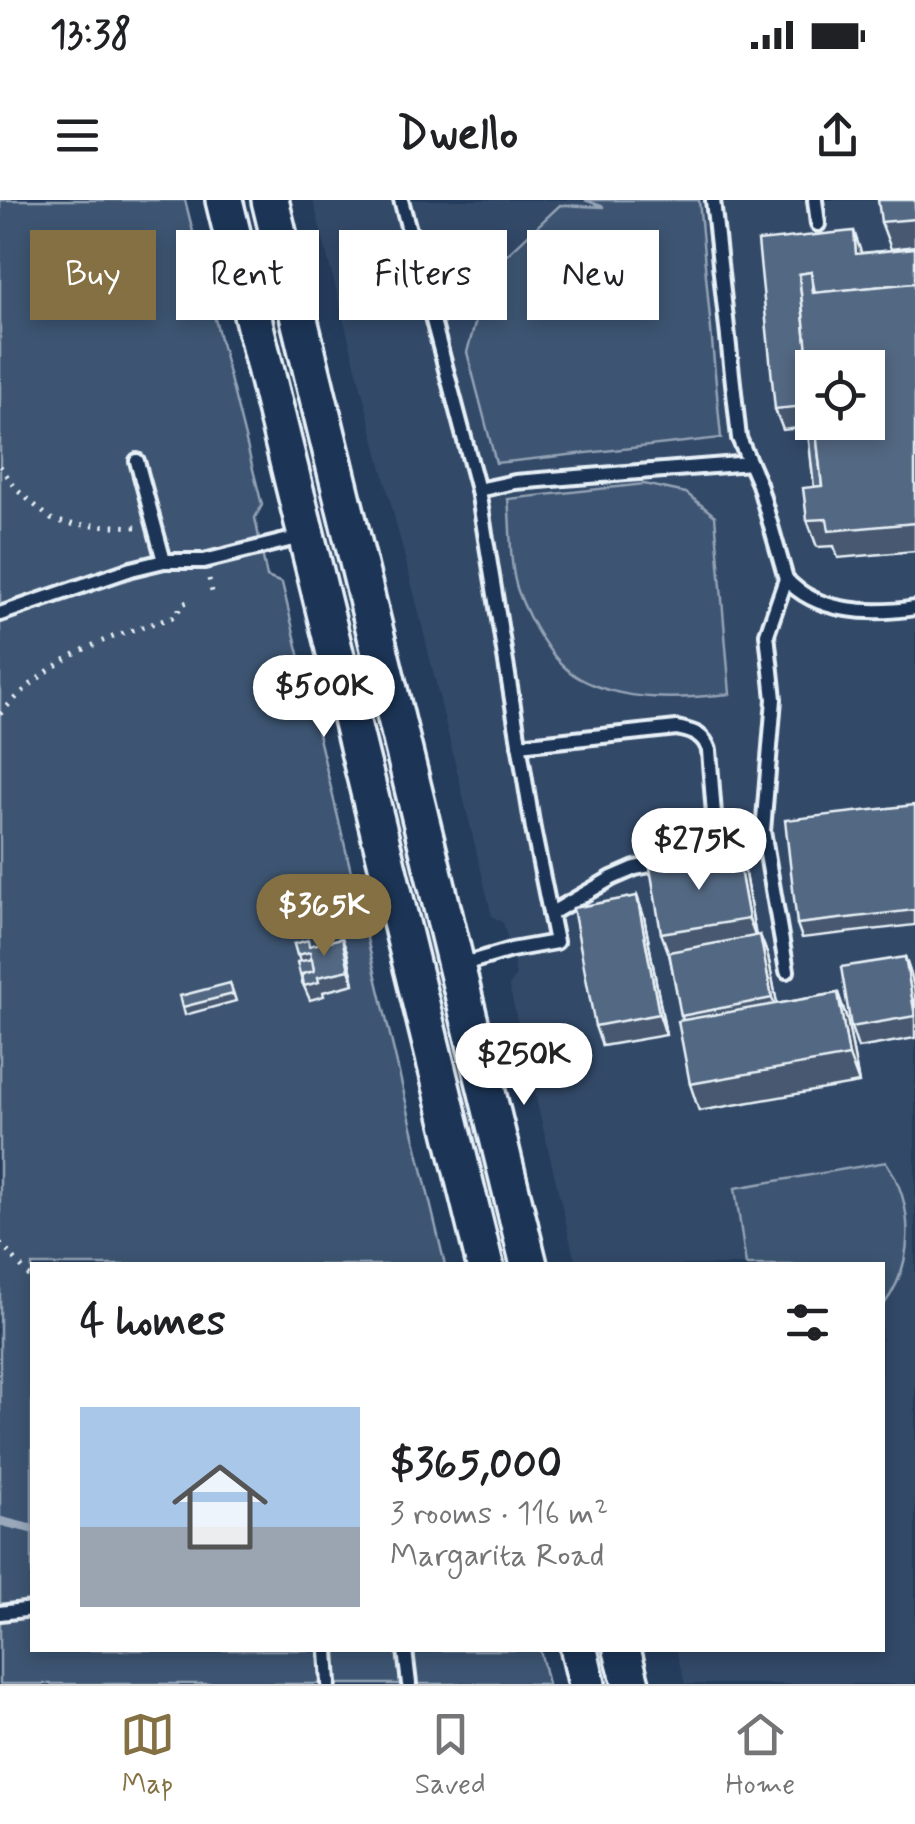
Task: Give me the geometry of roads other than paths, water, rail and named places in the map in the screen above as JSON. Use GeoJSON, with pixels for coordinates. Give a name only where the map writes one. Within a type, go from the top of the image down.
{"type":"FeatureCollection","features":[{"type":"Feature","properties":{"kind":"main road"},"geometry":{"type":"LineString","coordinates":[[224,200],[484,1262]]}},
{"type":"Feature","properties":{"kind":"main road"},"geometry":{"type":"LineString","coordinates":[[270,200],[528,1262]]}},
{"type":"Feature","properties":{"kind":"main road"},"geometry":{"type":"LineString","coordinates":[[579,1652],[587,1684]]}},
{"type":"Feature","properties":{"kind":"main road"},"geometry":{"type":"LineString","coordinates":[[623,1652],[631,1684]]}},
{"type":"Feature","properties":{"kind":"lane"},"geometry":{"type":"LineString","coordinates":[[401,200],[478,490],[556,942],[456,966]]}},
{"type":"Feature","properties":{"kind":"lane"},"geometry":{"type":"LineString","coordinates":[[713,200],[740,438],[786,579],[799,594],[840,609],[915,608]]}},
{"type":"Feature","properties":{"kind":"lane"},"geometry":{"type":"LineString","coordinates":[[815,200],[818,224]]}},
{"type":"Feature","properties":{"kind":"lane"},"geometry":{"type":"LineString","coordinates":[[138,462],[164,561]]}},
{"type":"Feature","properties":{"kind":"lane"},"geometry":{"type":"LineString","coordinates":[[478,490],[515,482],[750,463]]}},
{"type":"Feature","properties":{"kind":"lane"},"geometry":{"type":"LineString","coordinates":[[0,614],[131,569],[164,561],[204,561],[308,535]]}},
{"type":"Feature","properties":{"kind":"lane"},"geometry":{"type":"LineString","coordinates":[[786,579],[766,634],[774,699],[763,830],[787,971]]}},
{"type":"Feature","properties":{"kind":"lane"},"geometry":{"type":"LineString","coordinates":[[519,744],[677,728],[695,732],[704,738],[709,750],[717,852]]}},
{"type":"Feature","properties":{"kind":"lane"},"geometry":{"type":"LineString","coordinates":[[550,914],[635,868],[765,842]]}},
{"type":"Feature","properties":{"kind":"lane"},"geometry":{"type":"LineString","coordinates":[[0,1612],[30,1609]]}},
{"type":"Feature","properties":{"kind":"lane"},"geometry":{"type":"LineString","coordinates":[[327,1652],[329,1684]]}},
{"type":"Feature","properties":{"kind":"lane"},"geometry":{"type":"LineString","coordinates":[[405,1652],[410,1684]]}},
{"type":"Feature","properties":{"kind":"waterway"},"geometry":{"type":"LineString","coordinates":[[0,1521],[30,1528]]}}]}
